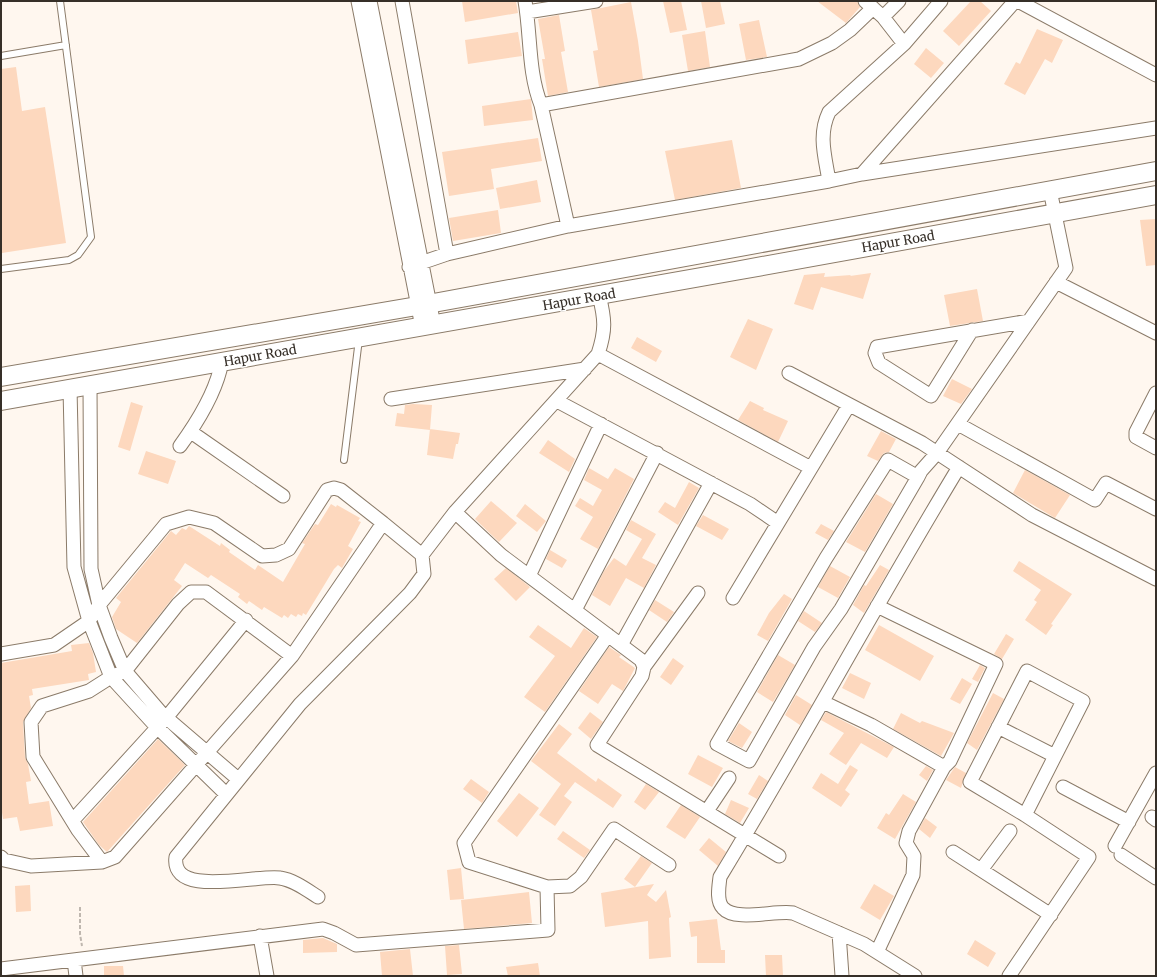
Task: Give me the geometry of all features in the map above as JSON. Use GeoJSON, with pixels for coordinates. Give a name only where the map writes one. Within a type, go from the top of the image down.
{"type":"FeatureCollection","features":[{"type":"Feature","properties":{"kind":"main road","name":"Hapur Road"},"geometry":{"type":"LineString","coordinates":[[1,377],[424,304],[1156,171]]}},
{"type":"Feature","properties":{"kind":"main road","name":"Hapur Road"},"geometry":{"type":"LineString","coordinates":[[1,401],[1156,195]]}},
{"type":"Feature","properties":{"kind":"street"},"geometry":{"type":"LineString","coordinates":[[358,1],[409,267],[424,304]]}},
{"type":"Feature","properties":{"kind":"street"},"geometry":{"type":"LineString","coordinates":[[370,1],[422,262],[424,304],[428,326]]}},
{"type":"Feature","properties":{"kind":"street"},"geometry":{"type":"LineString","coordinates":[[402,1],[447,254]]}},
{"type":"Feature","properties":{"kind":"street"},"geometry":{"type":"LineString","coordinates":[[568,226],[531,66],[526,7],[596,1]]}},
{"type":"Feature","properties":{"kind":"street"},"geometry":{"type":"LineString","coordinates":[[883,17],[899,1]]}},
{"type":"Feature","properties":{"kind":"street"},"geometry":{"type":"LineString","coordinates":[[829,181],[823,143],[823,124],[830,112],[904,44],[941,1]]}},
{"type":"Feature","properties":{"kind":"street"},"geometry":{"type":"LineString","coordinates":[[862,174],[1015,1]]}},
{"type":"Feature","properties":{"kind":"street"},"geometry":{"type":"LineString","coordinates":[[1018,1],[1156,75]]}},
{"type":"Feature","properties":{"kind":"street"},"geometry":{"type":"LineString","coordinates":[[541,106],[799,59],[832,43],[850,30],[869,5],[883,17],[904,44]]}},
{"type":"Feature","properties":{"kind":"street"},"geometry":{"type":"LineString","coordinates":[[409,267],[447,254],[568,226],[862,174],[1156,128]]}},
{"type":"Feature","properties":{"kind":"street"},"geometry":{"type":"LineString","coordinates":[[918,477],[888,460],[826,558],[717,744],[750,761],[814,647],[841,609],[918,477],[921,471],[937,453],[958,424],[1066,268],[1050,190]]}},
{"type":"Feature","properties":{"kind":"street"},"geometry":{"type":"LineString","coordinates":[[1056,282],[1156,333]]}},
{"type":"Feature","properties":{"kind":"street"},"geometry":{"type":"LineString","coordinates":[[318,898],[305,888],[281,878],[267,877],[215,882],[191,880],[182,876],[177,868],[176,857],[300,704],[410,592],[424,574],[422,555],[455,512],[598,354],[605,329],[605,319],[599,295]]}},
{"type":"Feature","properties":{"kind":"street"},"geometry":{"type":"LineString","coordinates":[[972,330],[931,396],[879,363],[875,353],[877,347],[972,330],[1030,321]]}},
{"type":"Feature","properties":{"kind":"street"},"geometry":{"type":"LineString","coordinates":[[598,354],[811,468]]}},
{"type":"Feature","properties":{"kind":"street"},"geometry":{"type":"LineString","coordinates":[[180,446],[191,432],[217,380],[220,370],[216,362]]}},
{"type":"Feature","properties":{"kind":"street"},"geometry":{"type":"LineString","coordinates":[[391,398],[585,369]]}},
{"type":"Feature","properties":{"kind":"street"},"geometry":{"type":"LineString","coordinates":[[789,373],[849,404],[937,453],[1032,515],[1156,579]]}},
{"type":"Feature","properties":{"kind":"street"},"geometry":{"type":"LineString","coordinates":[[90,385],[90,569],[100,605],[125,671],[161,722],[196,766],[226,794]]}},
{"type":"Feature","properties":{"kind":"street"},"geometry":{"type":"LineString","coordinates":[[70,388],[74,567],[89,621],[111,677],[161,722],[207,753],[238,779]]}},
{"type":"Feature","properties":{"kind":"street"},"geometry":{"type":"LineString","coordinates":[[1156,393],[1136,432],[1136,437],[1156,448]]}},
{"type":"Feature","properties":{"kind":"street"},"geometry":{"type":"LineString","coordinates":[[557,401],[657,453],[750,504],[778,523]]}},
{"type":"Feature","properties":{"kind":"street"},"geometry":{"type":"LineString","coordinates":[[734,598],[849,404]]}},
{"type":"Feature","properties":{"kind":"street"},"geometry":{"type":"LineString","coordinates":[[529,576],[601,424]]}},
{"type":"Feature","properties":{"kind":"street"},"geometry":{"type":"LineString","coordinates":[[958,424],[1095,500],[1106,483],[1156,509]]}},
{"type":"Feature","properties":{"kind":"street"},"geometry":{"type":"LineString","coordinates":[[191,432],[284,496]]}},
{"type":"Feature","properties":{"kind":"street"},"geometry":{"type":"LineString","coordinates":[[575,610],[657,453]]}},
{"type":"Feature","properties":{"kind":"street"},"geometry":{"type":"LineString","coordinates":[[914,976],[877,952],[839,933],[793,913],[783,911],[744,915],[732,913],[722,908],[719,894],[720,877],[746,835],[877,606],[960,467]]}},
{"type":"Feature","properties":{"kind":"street"},"geometry":{"type":"LineString","coordinates":[[72,475],[90,474]]}},
{"type":"Feature","properties":{"kind":"street"},"geometry":{"type":"LineString","coordinates":[[621,645],[711,483]]}},
{"type":"Feature","properties":{"kind":"street"},"geometry":{"type":"LineString","coordinates":[[1,654],[54,645],[89,621],[100,605],[166,524],[189,516],[214,523],[262,556],[276,555],[290,549],[327,490],[334,488],[340,490],[422,555]]}},
{"type":"Feature","properties":{"kind":"street"},"geometry":{"type":"LineString","coordinates":[[455,512],[501,556],[641,660],[644,667]]}},
{"type":"Feature","properties":{"kind":"street"},"geometry":{"type":"LineString","coordinates":[[1,857],[4,860],[31,866],[102,862],[114,858],[292,656],[383,523]]}},
{"type":"Feature","properties":{"kind":"street"},"geometry":{"type":"LineString","coordinates":[[102,862],[78,830],[73,820],[44,778],[33,757],[31,722],[42,706],[90,691],[111,677],[125,671],[178,604],[191,592],[206,592],[246,620],[292,656]]}},
{"type":"Feature","properties":{"kind":"street"},"geometry":{"type":"LineString","coordinates":[[698,593],[644,667],[642,676],[597,746],[707,811],[779,856]]}},
{"type":"Feature","properties":{"kind":"street"},"geometry":{"type":"LineString","coordinates":[[877,606],[996,664],[950,761],[944,767],[909,831],[906,843],[914,856],[913,875],[877,952]]}},
{"type":"Feature","properties":{"kind":"street"},"geometry":{"type":"LineString","coordinates":[[73,820],[161,722],[246,620]]}},
{"type":"Feature","properties":{"kind":"street"},"geometry":{"type":"LineString","coordinates":[[608,635],[464,843],[469,862],[547,887],[570,886],[580,877],[614,829],[669,865]]}},
{"type":"Feature","properties":{"kind":"street"},"geometry":{"type":"LineString","coordinates":[[1009,976],[1089,857],[1025,815],[970,782],[1027,671],[1083,701],[1025,815]]}},
{"type":"Feature","properties":{"kind":"street"},"geometry":{"type":"LineString","coordinates":[[823,702],[871,725],[944,767]]}},
{"type":"Feature","properties":{"kind":"street"},"geometry":{"type":"LineString","coordinates":[[998,727],[1055,756]]}},
{"type":"Feature","properties":{"kind":"street"},"geometry":{"type":"LineString","coordinates":[[1156,773],[1129,822],[1118,850],[1156,878]]}},
{"type":"Feature","properties":{"kind":"street"},"geometry":{"type":"LineString","coordinates":[[707,811],[729,778]]}},
{"type":"Feature","properties":{"kind":"street"},"geometry":{"type":"LineString","coordinates":[[1063,787],[1129,822]]}},
{"type":"Feature","properties":{"kind":"street"},"geometry":{"type":"LineString","coordinates":[[981,870],[1010,831]]}},
{"type":"Feature","properties":{"kind":"street"},"geometry":{"type":"LineString","coordinates":[[953,852],[1050,915]]}},
{"type":"Feature","properties":{"kind":"street"},"geometry":{"type":"LineString","coordinates":[[1,970],[323,929],[356,945],[548,930],[547,887]]}},
{"type":"Feature","properties":{"kind":"street"},"geometry":{"type":"LineString","coordinates":[[839,933],[842,976]]}},
{"type":"Feature","properties":{"kind":"street"},"geometry":{"type":"LineString","coordinates":[[260,936],[267,976]]}},
{"type":"Feature","properties":{"kind":"street"},"geometry":{"type":"LineString","coordinates":[[74,960],[76,976]]}},
{"type":"Feature","properties":{"kind":"lane"},"geometry":{"type":"LineString","coordinates":[[1,269],[69,260],[78,255],[91,237],[60,1]]}},
{"type":"Feature","properties":{"kind":"lane"},"geometry":{"type":"LineString","coordinates":[[1,56],[66,45]]}},
{"type":"Feature","properties":{"kind":"lane"},"geometry":{"type":"LineString","coordinates":[[344,460],[359,337]]}},
{"type":"Feature","properties":{"kind":"path"},"geometry":{"type":"LineString","coordinates":[[80,907],[80,934],[82,946],[89,958]]}},
{"type":"Feature","properties":{"kind":"building"},"geometry":{"type":"Polygon","coordinates":[[[462,1],[516,1],[518,13],[465,22],[462,1]]]}},
{"type":"Feature","properties":{"kind":"building"},"geometry":{"type":"Polygon","coordinates":[[[663,1],[681,1],[687,30],[670,33],[663,1]]]}},
{"type":"Feature","properties":{"kind":"building"},"geometry":{"type":"Polygon","coordinates":[[[701,1],[720,1],[725,24],[706,28],[701,1]]]}},
{"type":"Feature","properties":{"kind":"building"},"geometry":{"type":"Polygon","coordinates":[[[817,1],[857,1],[860,7],[846,23],[817,1]]]}},
{"type":"Feature","properties":{"kind":"building"},"geometry":{"type":"Polygon","coordinates":[[[971,1],[980,1],[991,11],[959,46],[943,31],[971,1]]]}},
{"type":"Feature","properties":{"kind":"building"},"geometry":{"type":"Polygon","coordinates":[[[631,2],[643,79],[599,87],[593,51],[598,50],[591,10],[631,2]]]}},
{"type":"Feature","properties":{"kind":"building"},"geometry":{"type":"Polygon","coordinates":[[[559,15],[565,51],[561,52],[568,92],[548,96],[542,59],[545,59],[538,19],[559,15]]]}},
{"type":"Feature","properties":{"kind":"building"},"geometry":{"type":"Polygon","coordinates":[[[759,20],[767,57],[746,60],[739,24],[759,20]]]}},
{"type":"Feature","properties":{"kind":"building"},"geometry":{"type":"Polygon","coordinates":[[[1037,29],[1063,40],[1052,63],[1045,59],[1025,95],[1004,84],[1016,62],[1020,64],[1037,29]]]}},
{"type":"Feature","properties":{"kind":"building"},"geometry":{"type":"Polygon","coordinates":[[[705,31],[710,67],[688,71],[682,35],[705,31]]]}},
{"type":"Feature","properties":{"kind":"building"},"geometry":{"type":"Polygon","coordinates":[[[518,32],[522,56],[468,64],[465,40],[518,32]]]}},
{"type":"Feature","properties":{"kind":"building"},"geometry":{"type":"Polygon","coordinates":[[[926,48],[944,63],[931,78],[914,64],[926,48]]]}},
{"type":"Feature","properties":{"kind":"building"},"geometry":{"type":"Polygon","coordinates":[[[16,67],[22,111],[45,107],[66,243],[2,253],[1,69],[16,67]]]}},
{"type":"Feature","properties":{"kind":"building"},"geometry":{"type":"Polygon","coordinates":[[[531,99],[533,120],[484,126],[482,106],[531,99]]]}},
{"type":"Feature","properties":{"kind":"building"},"geometry":{"type":"Polygon","coordinates":[[[538,138],[542,161],[491,169],[494,189],[449,196],[442,152],[538,138]]]}},
{"type":"Feature","properties":{"kind":"building"},"geometry":{"type":"Polygon","coordinates":[[[732,140],[741,188],[675,200],[665,151],[732,140]]]}},
{"type":"Feature","properties":{"kind":"building"},"geometry":{"type":"Polygon","coordinates":[[[537,180],[541,202],[500,209],[496,188],[537,180]]]}},
{"type":"Feature","properties":{"kind":"building"},"geometry":{"type":"Polygon","coordinates":[[[498,210],[501,233],[453,241],[449,218],[498,210]]]}},
{"type":"Feature","properties":{"kind":"building"},"geometry":{"type":"Polygon","coordinates":[[[1156,219],[1156,265],[1146,266],[1140,220],[1156,219]]]}},
{"type":"Feature","properties":{"kind":"building"},"geometry":{"type":"Polygon","coordinates":[[[825,273],[824,277],[851,275],[850,276],[871,273],[863,299],[821,287],[813,310],[794,304],[804,275],[825,273]]]}},
{"type":"Feature","properties":{"kind":"building"},"geometry":{"type":"Polygon","coordinates":[[[977,289],[983,321],[950,326],[944,295],[977,289]]]}},
{"type":"Feature","properties":{"kind":"building"},"geometry":{"type":"Polygon","coordinates":[[[748,319],[773,329],[756,370],[730,357],[748,319]]]}},
{"type":"Feature","properties":{"kind":"building"},"geometry":{"type":"Polygon","coordinates":[[[637,337],[662,351],[656,362],[631,348],[637,337]]]}},
{"type":"Feature","properties":{"kind":"building"},"geometry":{"type":"Polygon","coordinates":[[[952,379],[972,389],[961,404],[943,396],[952,379]]]}},
{"type":"Feature","properties":{"kind":"building"},"geometry":{"type":"Polygon","coordinates":[[[750,401],[764,408],[763,410],[788,421],[778,442],[738,420],[750,401]]]}},
{"type":"Feature","properties":{"kind":"building"},"geometry":{"type":"Polygon","coordinates":[[[131,402],[143,406],[130,451],[118,447],[131,402]]]}},
{"type":"Feature","properties":{"kind":"building"},"geometry":{"type":"Polygon","coordinates":[[[405,405],[432,405],[430,430],[395,426],[397,413],[404,414],[405,405]]]}},
{"type":"Feature","properties":{"kind":"building"},"geometry":{"type":"Polygon","coordinates":[[[430,429],[460,433],[453,459],[427,455],[430,429]]]}},
{"type":"Feature","properties":{"kind":"building"},"geometry":{"type":"Polygon","coordinates":[[[881,431],[896,439],[889,452],[884,453],[878,461],[867,456],[881,431]]]}},
{"type":"Feature","properties":{"kind":"building"},"geometry":{"type":"Polygon","coordinates":[[[548,440],[575,459],[569,472],[539,453],[548,440]]]}},
{"type":"Feature","properties":{"kind":"building"},"geometry":{"type":"Polygon","coordinates":[[[146,451],[176,461],[168,484],[138,474],[146,451]]]}},
{"type":"Feature","properties":{"kind":"building"},"geometry":{"type":"Polygon","coordinates":[[[589,468],[608,479],[615,468],[634,479],[598,549],[580,539],[593,517],[575,506],[580,498],[593,506],[602,490],[584,480],[589,468]]]}},
{"type":"Feature","properties":{"kind":"building"},"geometry":{"type":"Polygon","coordinates":[[[1025,470],[1070,495],[1055,518],[1013,493],[1025,470]]]}},
{"type":"Feature","properties":{"kind":"building"},"geometry":{"type":"Polygon","coordinates":[[[689,482],[699,488],[678,525],[658,512],[665,502],[675,508],[689,482]]]}},
{"type":"Feature","properties":{"kind":"building"},"geometry":{"type":"Polygon","coordinates":[[[876,494],[893,504],[865,552],[846,542],[876,494]]]}},
{"type":"Feature","properties":{"kind":"building"},"geometry":{"type":"Polygon","coordinates":[[[491,501],[517,523],[499,542],[475,519],[491,501]]]}},
{"type":"Feature","properties":{"kind":"building"},"geometry":{"type":"Polygon","coordinates":[[[331,504],[336,507],[337,505],[360,518],[358,521],[361,522],[348,546],[353,549],[342,568],[338,565],[334,569],[306,615],[303,613],[302,616],[298,614],[296,617],[291,614],[288,618],[284,615],[282,618],[264,607],[262,610],[249,601],[247,604],[238,597],[240,594],[211,575],[208,578],[185,563],[174,580],[182,586],[137,643],[116,629],[112,617],[121,602],[116,598],[171,531],[176,535],[182,528],[186,530],[189,526],[220,546],[221,543],[230,550],[229,552],[255,570],[258,565],[283,582],[305,544],[302,543],[315,524],[318,525],[331,504]]]}},
{"type":"Feature","properties":{"kind":"building"},"geometry":{"type":"Polygon","coordinates":[[[525,504],[546,521],[537,532],[516,516],[525,504]]]}},
{"type":"Feature","properties":{"kind":"building"},"geometry":{"type":"Polygon","coordinates":[[[703,515],[729,529],[722,540],[696,526],[703,515]]]}},
{"type":"Feature","properties":{"kind":"building"},"geometry":{"type":"Polygon","coordinates":[[[631,520],[656,534],[642,558],[656,565],[644,588],[626,578],[610,606],[592,595],[604,571],[614,558],[626,566],[642,539],[626,530],[631,520]]]}},
{"type":"Feature","properties":{"kind":"building"},"geometry":{"type":"Polygon","coordinates":[[[821,524],[834,531],[828,540],[815,533],[821,524]]]}},
{"type":"Feature","properties":{"kind":"building"},"geometry":{"type":"Polygon","coordinates":[[[550,550],[567,560],[562,568],[546,559],[550,550]]]}},
{"type":"Feature","properties":{"kind":"building"},"geometry":{"type":"Polygon","coordinates":[[[1019,561],[1072,594],[1051,624],[1053,625],[1046,635],[1025,620],[1037,602],[1034,600],[1041,590],[1013,571],[1019,561]]]}},
{"type":"Feature","properties":{"kind":"building"},"geometry":{"type":"Polygon","coordinates":[[[880,565],[889,570],[864,613],[853,605],[864,585],[866,586],[880,565]]]}},
{"type":"Feature","properties":{"kind":"building"},"geometry":{"type":"Polygon","coordinates":[[[830,566],[850,577],[838,598],[818,587],[830,566]]]}},
{"type":"Feature","properties":{"kind":"building"},"geometry":{"type":"Polygon","coordinates":[[[506,568],[530,587],[516,601],[494,579],[506,568]]]}},
{"type":"Feature","properties":{"kind":"building"},"geometry":{"type":"Polygon","coordinates":[[[784,594],[792,599],[768,641],[757,635],[769,613],[784,594]]]}},
{"type":"Feature","properties":{"kind":"building"},"geometry":{"type":"Polygon","coordinates":[[[655,600],[674,612],[667,622],[649,610],[655,600]]]}},
{"type":"Feature","properties":{"kind":"building"},"geometry":{"type":"Polygon","coordinates":[[[804,611],[822,623],[815,632],[798,621],[804,611]]]}},
{"type":"Feature","properties":{"kind":"building"},"geometry":{"type":"Polygon","coordinates":[[[538,625],[571,648],[584,628],[597,637],[545,712],[524,697],[555,656],[529,637],[538,625]]]}},
{"type":"Feature","properties":{"kind":"building"},"geometry":{"type":"Polygon","coordinates":[[[879,625],[934,656],[920,681],[865,650],[879,625]]]}},
{"type":"Feature","properties":{"kind":"building"},"geometry":{"type":"Polygon","coordinates":[[[1006,634],[1014,639],[1002,659],[994,654],[1006,634]]]}},
{"type":"Feature","properties":{"kind":"building"},"geometry":{"type":"Polygon","coordinates":[[[89,643],[93,653],[96,672],[88,674],[89,680],[32,689],[33,695],[29,696],[31,708],[23,722],[25,757],[28,764],[31,781],[26,782],[29,804],[49,801],[53,826],[20,831],[17,817],[3,819],[1,806],[1,663],[72,651],[71,645],[89,643]]]}},
{"type":"Feature","properties":{"kind":"building"},"geometry":{"type":"Polygon","coordinates":[[[609,647],[621,655],[619,657],[635,668],[623,691],[612,684],[598,704],[579,691],[609,647]]]}},
{"type":"Feature","properties":{"kind":"building"},"geometry":{"type":"Polygon","coordinates":[[[778,655],[795,665],[773,702],[757,692],[778,655]]]}},
{"type":"Feature","properties":{"kind":"building"},"geometry":{"type":"Polygon","coordinates":[[[673,658],[684,666],[671,685],[660,677],[673,658]]]}},
{"type":"Feature","properties":{"kind":"building"},"geometry":{"type":"Polygon","coordinates":[[[980,665],[985,668],[978,682],[972,679],[980,665]]]}},
{"type":"Feature","properties":{"kind":"building"},"geometry":{"type":"Polygon","coordinates":[[[850,673],[871,683],[864,699],[842,688],[850,673]]]}},
{"type":"Feature","properties":{"kind":"building"},"geometry":{"type":"Polygon","coordinates":[[[962,678],[972,684],[960,704],[950,699],[962,678]]]}},
{"type":"Feature","properties":{"kind":"building"},"geometry":{"type":"Polygon","coordinates":[[[993,693],[1004,699],[977,750],[967,743],[993,693]]]}},
{"type":"Feature","properties":{"kind":"building"},"geometry":{"type":"Polygon","coordinates":[[[796,695],[812,705],[800,725],[785,715],[796,695]]]}},
{"type":"Feature","properties":{"kind":"building"},"geometry":{"type":"Polygon","coordinates":[[[590,712],[603,722],[591,739],[578,728],[590,712]]]}},
{"type":"Feature","properties":{"kind":"building"},"geometry":{"type":"Polygon","coordinates":[[[826,712],[894,747],[887,758],[861,743],[846,765],[829,754],[844,733],[821,720],[826,712]]]}},
{"type":"Feature","properties":{"kind":"building"},"geometry":{"type":"Polygon","coordinates":[[[901,713],[920,723],[922,721],[954,733],[941,756],[893,729],[901,713]]]}},
{"type":"Feature","properties":{"kind":"building"},"geometry":{"type":"Polygon","coordinates":[[[739,723],[752,732],[742,748],[728,741],[739,723]]]}},
{"type":"Feature","properties":{"kind":"building"},"geometry":{"type":"Polygon","coordinates":[[[559,724],[572,734],[557,753],[596,782],[598,778],[622,795],[613,808],[575,782],[564,796],[572,802],[555,826],[539,815],[561,784],[531,761],[559,724]]]}},
{"type":"Feature","properties":{"kind":"building"},"geometry":{"type":"Polygon","coordinates":[[[158,739],[185,765],[107,852],[99,845],[83,822],[158,739]]]}},
{"type":"Feature","properties":{"kind":"building"},"geometry":{"type":"Polygon","coordinates":[[[698,755],[723,768],[712,787],[688,774],[698,755]]]}},
{"type":"Feature","properties":{"kind":"building"},"geometry":{"type":"Polygon","coordinates":[[[850,765],[858,770],[845,790],[850,794],[841,807],[812,788],[821,773],[838,784],[850,765]]]}},
{"type":"Feature","properties":{"kind":"building"},"geometry":{"type":"Polygon","coordinates":[[[926,766],[933,770],[927,781],[919,775],[926,766]]]}},
{"type":"Feature","properties":{"kind":"building"},"geometry":{"type":"Polygon","coordinates":[[[955,767],[966,773],[961,788],[946,780],[955,767]]]}},
{"type":"Feature","properties":{"kind":"building"},"geometry":{"type":"Polygon","coordinates":[[[759,775],[768,781],[757,799],[748,794],[759,775]]]}},
{"type":"Feature","properties":{"kind":"building"},"geometry":{"type":"Polygon","coordinates":[[[471,779],[489,792],[482,803],[463,789],[471,779]]]}},
{"type":"Feature","properties":{"kind":"building"},"geometry":{"type":"Polygon","coordinates":[[[646,784],[659,792],[645,810],[634,802],[646,784]]]}},
{"type":"Feature","properties":{"kind":"building"},"geometry":{"type":"Polygon","coordinates":[[[519,793],[539,808],[517,837],[497,821],[519,793]]]}},
{"type":"Feature","properties":{"kind":"building"},"geometry":{"type":"Polygon","coordinates":[[[903,794],[916,802],[895,839],[877,828],[886,813],[889,815],[903,794]]]}},
{"type":"Feature","properties":{"kind":"building"},"geometry":{"type":"Polygon","coordinates":[[[731,800],[749,808],[740,823],[725,814],[731,800]]]}},
{"type":"Feature","properties":{"kind":"building"},"geometry":{"type":"Polygon","coordinates":[[[681,805],[700,817],[685,839],[666,827],[681,805]]]}},
{"type":"Feature","properties":{"kind":"building"},"geometry":{"type":"Polygon","coordinates":[[[925,818],[937,827],[930,838],[919,829],[925,818]]]}},
{"type":"Feature","properties":{"kind":"building"},"geometry":{"type":"Polygon","coordinates":[[[563,831],[590,850],[584,858],[557,839],[563,831]]]}},
{"type":"Feature","properties":{"kind":"building"},"geometry":{"type":"Polygon","coordinates":[[[709,838],[726,852],[718,866],[699,850],[709,838]]]}},
{"type":"Feature","properties":{"kind":"building"},"geometry":{"type":"Polygon","coordinates":[[[641,856],[652,863],[635,887],[624,879],[641,856]]]}},
{"type":"Feature","properties":{"kind":"building"},"geometry":{"type":"Polygon","coordinates":[[[461,868],[464,899],[450,900],[447,870],[461,868]]]}},
{"type":"Feature","properties":{"kind":"building"},"geometry":{"type":"Polygon","coordinates":[[[654,884],[647,895],[656,902],[666,890],[671,917],[669,918],[671,957],[649,959],[648,921],[605,927],[601,893],[654,884]]]}},
{"type":"Feature","properties":{"kind":"building"},"geometry":{"type":"Polygon","coordinates":[[[874,884],[894,896],[880,920],[860,908],[874,884]]]}},
{"type":"Feature","properties":{"kind":"building"},"geometry":{"type":"Polygon","coordinates":[[[30,885],[31,911],[16,912],[15,886],[30,885]]]}},
{"type":"Feature","properties":{"kind":"building"},"geometry":{"type":"Polygon","coordinates":[[[529,892],[532,923],[464,929],[461,900],[529,892]]]}},
{"type":"Feature","properties":{"kind":"building"},"geometry":{"type":"Polygon","coordinates":[[[717,919],[721,950],[725,950],[725,963],[697,963],[697,936],[691,937],[689,922],[717,919]]]}},
{"type":"Feature","properties":{"kind":"building"},"geometry":{"type":"Polygon","coordinates":[[[323,938],[337,944],[337,952],[303,953],[303,940],[323,938]]]}},
{"type":"Feature","properties":{"kind":"building"},"geometry":{"type":"Polygon","coordinates":[[[975,940],[996,953],[988,967],[967,954],[975,940]]]}},
{"type":"Feature","properties":{"kind":"building"},"geometry":{"type":"Polygon","coordinates":[[[459,945],[462,974],[447,975],[445,946],[459,945]]]}},
{"type":"Feature","properties":{"kind":"building"},"geometry":{"type":"Polygon","coordinates":[[[410,949],[413,976],[382,976],[380,952],[410,949]]]}},
{"type":"Feature","properties":{"kind":"building"},"geometry":{"type":"Polygon","coordinates":[[[765,955],[782,955],[783,976],[766,976],[765,955]]]}},
{"type":"Feature","properties":{"kind":"building"},"geometry":{"type":"Polygon","coordinates":[[[538,963],[540,976],[508,976],[506,967],[538,963]]]}},
{"type":"Feature","properties":{"kind":"building"},"geometry":{"type":"Polygon","coordinates":[[[104,966],[123,966],[124,976],[104,976],[104,966]]]}}]}
